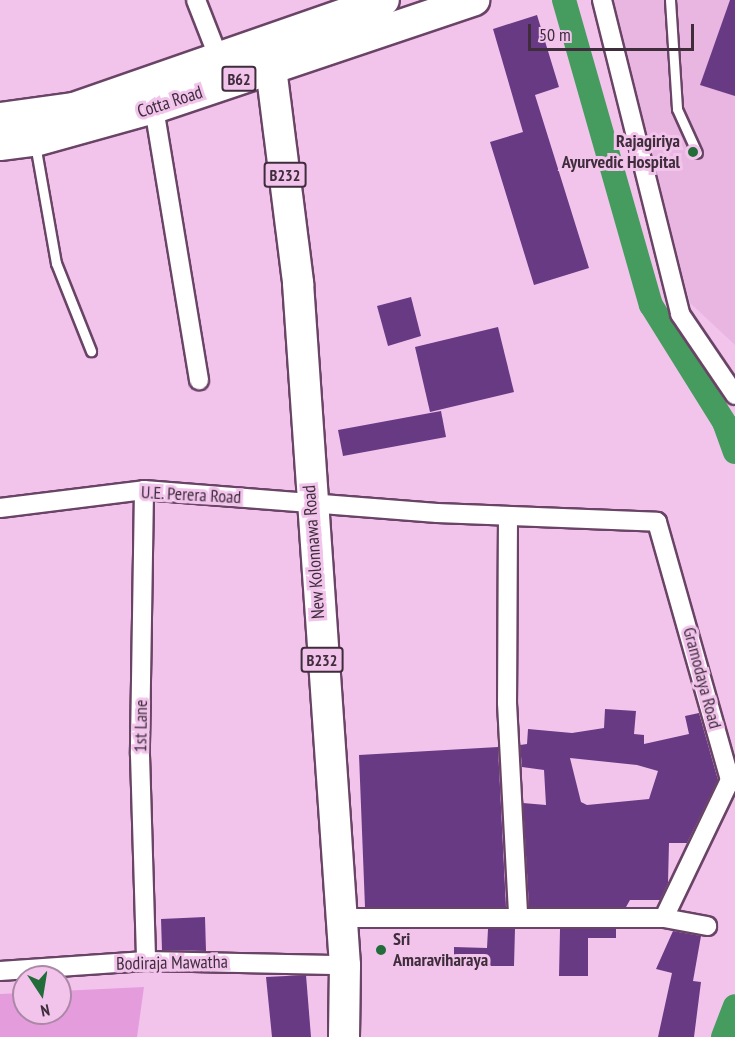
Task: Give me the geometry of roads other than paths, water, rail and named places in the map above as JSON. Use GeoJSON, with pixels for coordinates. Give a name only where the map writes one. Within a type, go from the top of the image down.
{"type":"FeatureCollection","features":[{"type":"Feature","properties":{"kind":"main road","name":"Cotta Road"},"geometry":{"type":"LineString","coordinates":[[0,118],[74,108],[384,0]]}},
{"type":"Feature","properties":{"kind":"main road","name":"Cotta Road"},"geometry":{"type":"LineString","coordinates":[[0,145],[35,141],[154,108],[461,2]]}},
{"type":"Feature","properties":{"kind":"main road","name":"New Kolonnawa Road"},"geometry":{"type":"LineString","coordinates":[[271,68],[298,283],[311,504],[345,965],[344,1037]]}},
{"type":"Feature","properties":{"kind":"street"},"geometry":{"type":"LineString","coordinates":[[196,0],[218,56]]}},
{"type":"Feature","properties":{"kind":"street"},"geometry":{"type":"LineString","coordinates":[[602,0],[680,314],[735,395]]}},
{"type":"Feature","properties":{"kind":"street"},"geometry":{"type":"LineString","coordinates":[[154,108],[199,380]]}},
{"type":"Feature","properties":{"kind":"street","name":"U.E. Perera Road"},"geometry":{"type":"LineString","coordinates":[[0,508],[144,490],[311,504]]}},
{"type":"Feature","properties":{"kind":"street","name":"1st Lane"},"geometry":{"type":"LineString","coordinates":[[144,490],[140,755],[146,961]]}},
{"type":"Feature","properties":{"kind":"street","name":"Gramodaya Road"},"geometry":{"type":"LineString","coordinates":[[311,504],[508,516],[646,520],[663,531],[729,780],[664,918]]}},
{"type":"Feature","properties":{"kind":"street"},"geometry":{"type":"LineString","coordinates":[[508,516],[507,703],[518,916]]}},
{"type":"Feature","properties":{"kind":"street"},"geometry":{"type":"LineString","coordinates":[[341,918],[518,916],[664,918],[707,926]]}},
{"type":"Feature","properties":{"kind":"street","name":"Bodiraja Mawatha"},"geometry":{"type":"LineString","coordinates":[[0,971],[146,961],[345,965]]}},
{"type":"Feature","properties":{"kind":"lane"},"geometry":{"type":"LineString","coordinates":[[670,0],[677,109],[697,153]]}},
{"type":"Feature","properties":{"kind":"lane"},"geometry":{"type":"LineString","coordinates":[[35,141],[56,263],[91,351]]}},
{"type":"Feature","properties":{"kind":"waterway"},"geometry":{"type":"LineString","coordinates":[[564,0],[651,305],[724,422],[735,452]]}},
{"type":"Feature","properties":{"kind":"waterway"},"geometry":{"type":"LineString","coordinates":[[723,1037],[735,1006]]}},
{"type":"Feature","properties":{"kind":"place","name":"Rajagiriya Ayurvedic Hospital"},"geometry":{"type":"Point","coordinates":[693,152]}},
{"type":"Feature","properties":{"kind":"place","name":"Sri Amaraviharaya"},"geometry":{"type":"Point","coordinates":[381,950]}}]}
